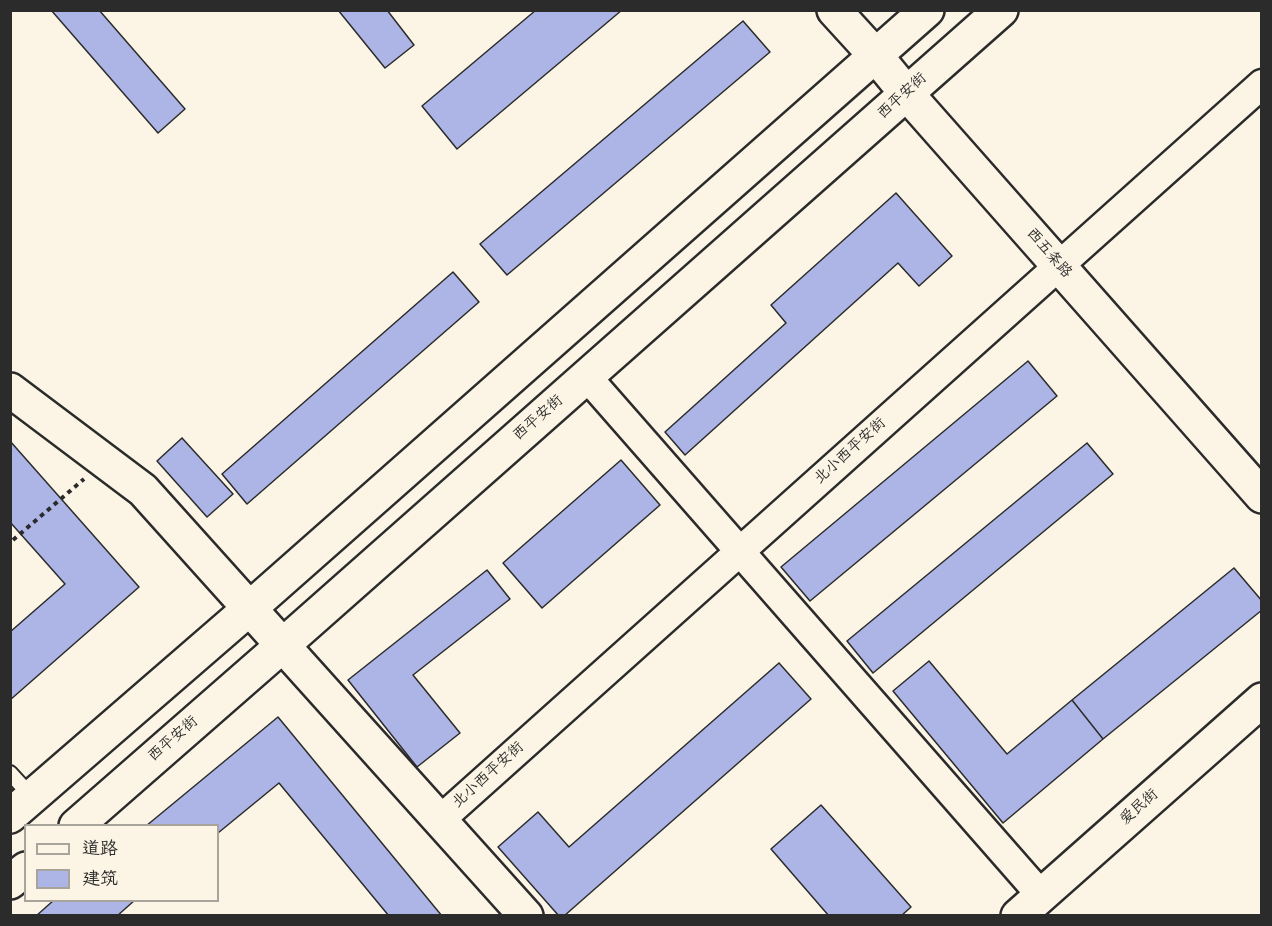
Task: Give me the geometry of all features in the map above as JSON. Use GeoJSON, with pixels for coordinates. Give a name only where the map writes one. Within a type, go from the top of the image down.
{"type":"FeatureCollection","features":[{"type":"Feature","properties":{"kind":"main road","name":"西五条路"},"geometry":{"type":"LineString","coordinates":[[834,10],[1262,496]]}},
{"type":"Feature","properties":{"kind":"main road"},"geometry":{"type":"LineString","coordinates":[[21,807],[250,608],[927,10]]}},
{"type":"Feature","properties":{"kind":"main road","name":"西平安街"},"geometry":{"type":"LineString","coordinates":[[77,824],[1001,10]]}},
{"type":"Feature","properties":{"kind":"main road"},"geometry":{"type":"LineString","coordinates":[[10,390],[143,490],[526,915]]}},
{"type":"Feature","properties":{"kind":"main road","name":"爱民街"},"geometry":{"type":"LineString","coordinates":[[1030,905],[1262,700]]}},
{"type":"Feature","properties":{"kind":"main road"},"geometry":{"type":"LineString","coordinates":[[10,882],[24,871]]}},
{"type":"Feature","properties":{"kind":"street","name":"北小西平安街"},"geometry":{"type":"LineString","coordinates":[[440,820],[1262,84]]}},
{"type":"Feature","properties":{"kind":"street"},"geometry":{"type":"LineString","coordinates":[[587,377],[740,551],[1030,905]]}},
{"type":"Feature","properties":{"kind":"lane"},"geometry":{"type":"LineString","coordinates":[[10,773],[21,807]]}},
{"type":"Feature","properties":{"kind":"path"},"geometry":{"type":"LineString","coordinates":[[13,540],[105,461]]}},
{"type":"Feature","properties":{"kind":"building"},"geometry":{"type":"Polygon","coordinates":[[[51,10],[99,10],[185,109],[158,133],[51,10]]]}},
{"type":"Feature","properties":{"kind":"building"},"geometry":{"type":"Polygon","coordinates":[[[338,10],[387,10],[414,45],[385,68],[338,10]]]}},
{"type":"Feature","properties":{"kind":"building"},"geometry":{"type":"Polygon","coordinates":[[[536,10],[622,10],[457,149],[422,106],[536,10]]]}},
{"type":"Feature","properties":{"kind":"building"},"geometry":{"type":"Polygon","coordinates":[[[743,21],[770,52],[507,275],[480,244],[743,21]]]}},
{"type":"Feature","properties":{"kind":"building"},"geometry":{"type":"Polygon","coordinates":[[[896,193],[952,256],[919,286],[898,263],[685,455],[665,432],[786,323],[771,305],[896,193]]]}},
{"type":"Feature","properties":{"kind":"building"},"geometry":{"type":"Polygon","coordinates":[[[453,272],[479,302],[247,504],[222,474],[453,272]]]}},
{"type":"Feature","properties":{"kind":"building"},"geometry":{"type":"Polygon","coordinates":[[[1028,361],[1057,396],[810,601],[781,567],[1028,361]]]}},
{"type":"Feature","properties":{"kind":"building"},"geometry":{"type":"Polygon","coordinates":[[[182,438],[233,494],[207,517],[157,461],[182,438]]]}},
{"type":"Feature","properties":{"kind":"building"},"geometry":{"type":"Polygon","coordinates":[[[10,441],[139,587],[10,700],[10,632],[65,584],[10,522],[10,441]]]}},
{"type":"Feature","properties":{"kind":"building"},"geometry":{"type":"Polygon","coordinates":[[[1087,443],[1113,474],[873,673],[847,641],[1087,443]]]}},
{"type":"Feature","properties":{"kind":"building"},"geometry":{"type":"Polygon","coordinates":[[[621,460],[660,505],[542,608],[503,563],[621,460]]]}},
{"type":"Feature","properties":{"kind":"building"},"geometry":{"type":"Polygon","coordinates":[[[1234,568],[1262,601],[1262,610],[1103,739],[1072,700],[1234,568]]]}},
{"type":"Feature","properties":{"kind":"building"},"geometry":{"type":"Polygon","coordinates":[[[487,570],[510,599],[413,675],[460,733],[417,767],[348,680],[487,570]]]}},
{"type":"Feature","properties":{"kind":"building"},"geometry":{"type":"Polygon","coordinates":[[[929,661],[1007,754],[1072,700],[1103,739],[1003,823],[893,691],[929,661]]]}},
{"type":"Feature","properties":{"kind":"building"},"geometry":{"type":"Polygon","coordinates":[[[779,663],[811,699],[564,916],[559,916],[498,847],[538,812],[569,847],[779,663]]]}},
{"type":"Feature","properties":{"kind":"building"},"geometry":{"type":"Polygon","coordinates":[[[278,717],[442,916],[389,916],[279,783],[219,832],[219,824],[148,824],[278,717]]]}},
{"type":"Feature","properties":{"kind":"building"},"geometry":{"type":"Polygon","coordinates":[[[821,805],[911,907],[901,916],[829,916],[771,849],[821,805]]]}},
{"type":"Feature","properties":{"kind":"building"},"geometry":{"type":"Polygon","coordinates":[[[52,902],[133,902],[117,916],[36,916],[52,902]]]}}]}
